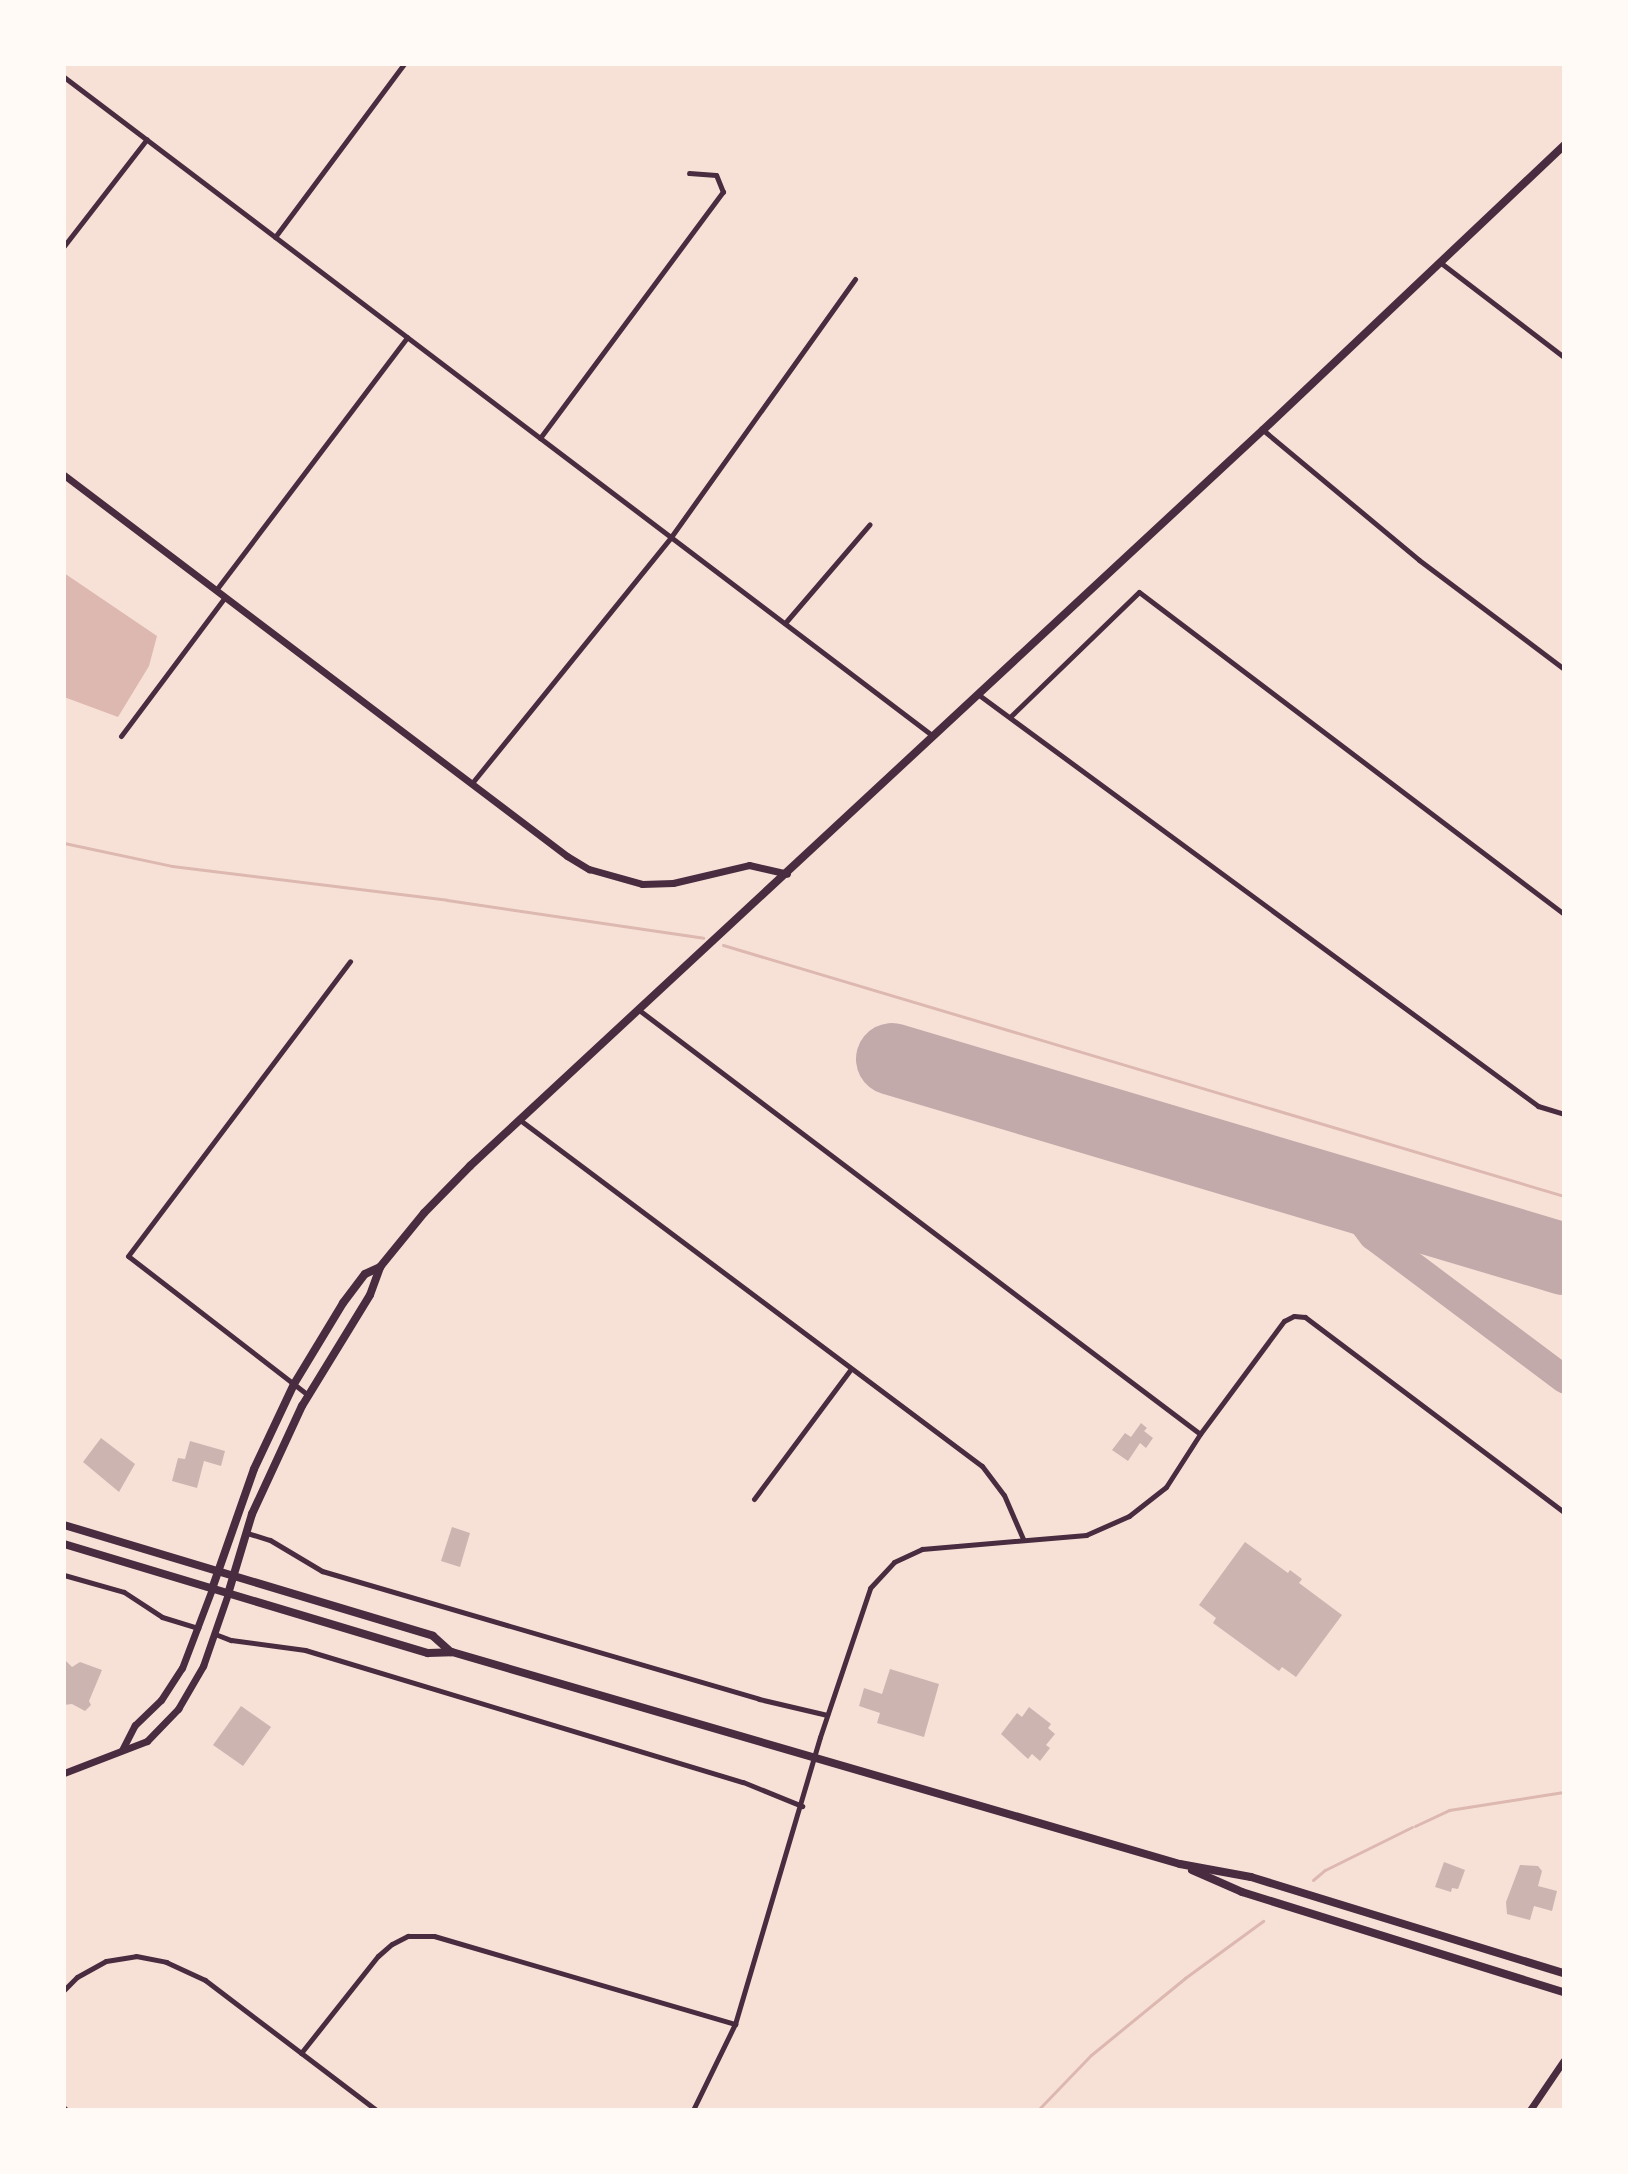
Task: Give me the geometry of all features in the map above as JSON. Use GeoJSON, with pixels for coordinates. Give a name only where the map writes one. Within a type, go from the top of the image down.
{"type":"FeatureCollection","features":[{"type":"Feature","properties":{"kind":"main road"},"geometry":{"type":"LineString","coordinates":[[228,1594],[246,1532],[308,1395],[370,1295],[380,1267],[424,1213],[1564,145]]}},
{"type":"Feature","properties":{"kind":"main road"},"geometry":{"type":"LineString","coordinates":[[212,1589],[254,1469],[294,1384],[343,1303],[365,1274],[380,1267]]}},
{"type":"Feature","properties":{"kind":"main road"},"geometry":{"type":"LineString","coordinates":[[64,1525],[433,1636],[452,1652]]}},
{"type":"Feature","properties":{"kind":"main road"},"geometry":{"type":"LineString","coordinates":[[64,1544],[428,1653],[452,1652],[1180,1864],[1251,1877],[1564,1973]]}},
{"type":"Feature","properties":{"kind":"main road"},"geometry":{"type":"LineString","coordinates":[[1180,1864],[1242,1892],[1564,1992]]}},
{"type":"Feature","properties":{"kind":"street"},"geometry":{"type":"LineString","coordinates":[[275,237],[404,64]]}},
{"type":"Feature","properties":{"kind":"street"},"geometry":{"type":"LineString","coordinates":[[64,77],[934,736]]}},
{"type":"Feature","properties":{"kind":"street"},"geometry":{"type":"LineString","coordinates":[[64,246],[147,139]]}},
{"type":"Feature","properties":{"kind":"street"},"geometry":{"type":"LineString","coordinates":[[540,438],[723,192],[716,175],[689,173]]}},
{"type":"Feature","properties":{"kind":"street"},"geometry":{"type":"LineString","coordinates":[[1441,263],[1564,357]]}},
{"type":"Feature","properties":{"kind":"street"},"geometry":{"type":"LineString","coordinates":[[472,783],[671,537],[855,279]]}},
{"type":"Feature","properties":{"kind":"street"},"geometry":{"type":"LineString","coordinates":[[216,590],[407,337]]}},
{"type":"Feature","properties":{"kind":"street"},"geometry":{"type":"LineString","coordinates":[[1263,430],[1419,560],[1564,669]]}},
{"type":"Feature","properties":{"kind":"street"},"geometry":{"type":"LineString","coordinates":[[64,475],[567,856],[621,881],[673,883],[749,865],[787,874]]}},
{"type":"Feature","properties":{"kind":"street"},"geometry":{"type":"LineString","coordinates":[[785,623],[870,524]]}},
{"type":"Feature","properties":{"kind":"street"},"geometry":{"type":"LineString","coordinates":[[1011,716],[1139,592],[1564,914]]}},
{"type":"Feature","properties":{"kind":"street"},"geometry":{"type":"LineString","coordinates":[[121,736],[225,597]]}},
{"type":"Feature","properties":{"kind":"street"},"geometry":{"type":"LineString","coordinates":[[979,695],[1538,1106],[1564,1114]]}},
{"type":"Feature","properties":{"kind":"street"},"geometry":{"type":"LineString","coordinates":[[308,1395],[128,1256],[350,961]]}},
{"type":"Feature","properties":{"kind":"street"},"geometry":{"type":"LineString","coordinates":[[639,1010],[1200,1434]]}},
{"type":"Feature","properties":{"kind":"street"},"geometry":{"type":"LineString","coordinates":[[520,1120],[982,1466],[1004,1495],[1023,1539]]}},
{"type":"Feature","properties":{"kind":"street"},"geometry":{"type":"LineString","coordinates":[[693,2110],[735,2024],[827,1715],[866,1596],[880,1574],[894,1562],[922,1549],[1086,1535],[1129,1516],[1166,1487],[1200,1434],[1284,1321],[1294,1316],[1305,1317],[1564,1512]]}},
{"type":"Feature","properties":{"kind":"street"},"geometry":{"type":"LineString","coordinates":[[754,1499],[851,1369]]}},
{"type":"Feature","properties":{"kind":"street"},"geometry":{"type":"LineString","coordinates":[[246,1532],[270,1540],[322,1571],[759,1699],[827,1715]]}},
{"type":"Feature","properties":{"kind":"street"},"geometry":{"type":"LineString","coordinates":[[64,1575],[124,1592],[162,1617],[198,1628]]}},
{"type":"Feature","properties":{"kind":"street"},"geometry":{"type":"LineString","coordinates":[[122,1750],[135,1725],[171,1687],[212,1589]]}},
{"type":"Feature","properties":{"kind":"street"},"geometry":{"type":"LineString","coordinates":[[64,1773],[147,1741],[178,1709],[203,1666],[228,1594]]}},
{"type":"Feature","properties":{"kind":"street"},"geometry":{"type":"LineString","coordinates":[[215,1634],[231,1640],[315,1652],[743,1782],[802,1806]]}},
{"type":"Feature","properties":{"kind":"street"},"geometry":{"type":"LineString","coordinates":[[301,2053],[378,1956],[408,1936],[434,1936],[735,2024]]}},
{"type":"Feature","properties":{"kind":"street"},"geometry":{"type":"LineString","coordinates":[[64,1990],[77,1977],[106,1961],[136,1956],[166,1962],[205,1980],[376,2110]]}},
{"type":"Feature","properties":{"kind":"street"},"geometry":{"type":"LineString","coordinates":[[1530,2110],[1564,2060]]}},
{"type":"Feature","properties":{"kind":"shaded area"},"geometry":{"type":"Polygon","coordinates":[[[64,573],[157,636],[149,666],[118,717],[64,697],[64,573]]]}},
{"type":"Feature","properties":{"kind":"building"},"geometry":{"type":"Polygon","coordinates":[[[1141,1423],[1147,1428],[1144,1431],[1153,1438],[1146,1448],[1140,1443],[1128,1461],[1112,1450],[1125,1433],[1131,1437],[1141,1423]]]}},
{"type":"Feature","properties":{"kind":"building"},"geometry":{"type":"Polygon","coordinates":[[[101,1438],[135,1464],[119,1492],[83,1462],[101,1438]]]}},
{"type":"Feature","properties":{"kind":"building"},"geometry":{"type":"Polygon","coordinates":[[[190,1441],[225,1451],[221,1466],[204,1461],[197,1488],[172,1481],[178,1458],[185,1459],[190,1441]]]}},
{"type":"Feature","properties":{"kind":"building"},"geometry":{"type":"Polygon","coordinates":[[[452,1527],[470,1533],[460,1567],[441,1561],[452,1527]]]}},
{"type":"Feature","properties":{"kind":"building"},"geometry":{"type":"Polygon","coordinates":[[[1245,1542],[1288,1573],[1290,1570],[1302,1579],[1299,1583],[1342,1615],[1296,1677],[1282,1667],[1279,1671],[1213,1623],[1216,1618],[1199,1605],[1245,1542]]]}},
{"type":"Feature","properties":{"kind":"building"},"geometry":{"type":"Polygon","coordinates":[[[64,1659],[72,1667],[80,1662],[102,1670],[89,1701],[91,1705],[85,1711],[72,1704],[64,1705],[64,1659]]]}},
{"type":"Feature","properties":{"kind":"building"},"geometry":{"type":"Polygon","coordinates":[[[890,1669],[939,1684],[924,1737],[877,1723],[880,1713],[859,1706],[864,1688],[882,1694],[890,1669]]]}},
{"type":"Feature","properties":{"kind":"building"},"geometry":{"type":"Polygon","coordinates":[[[241,1706],[271,1727],[243,1766],[213,1745],[241,1706]]]}},
{"type":"Feature","properties":{"kind":"building"},"geometry":{"type":"Polygon","coordinates":[[[1029,1707],[1051,1724],[1048,1728],[1055,1734],[1046,1745],[1050,1748],[1040,1761],[1032,1754],[1028,1759],[1001,1734],[1017,1713],[1022,1717],[1029,1707]]]}},
{"type":"Feature","properties":{"kind":"building"},"geometry":{"type":"Polygon","coordinates":[[[1444,1862],[1465,1870],[1458,1889],[1452,1888],[1451,1892],[1435,1887],[1444,1862]]]}},
{"type":"Feature","properties":{"kind":"building"},"geometry":{"type":"Polygon","coordinates":[[[1520,1865],[1538,1866],[1542,1871],[1538,1886],[1557,1891],[1552,1911],[1534,1906],[1530,1920],[1507,1914],[1506,1902],[1520,1865]]]}},
{"type":"Feature","properties":{"kind":"waterway"},"geometry":{"type":"LineString","coordinates":[[64,843],[172,866],[447,900],[703,938]]}},
{"type":"Feature","properties":{"kind":"waterway"},"geometry":{"type":"LineString","coordinates":[[723,945],[1564,1196]]}},
{"type":"Feature","properties":{"kind":"waterway"},"geometry":{"type":"LineString","coordinates":[[1415,1826],[1449,1810],[1564,1792]]}},
{"type":"Feature","properties":{"kind":"waterway"},"geometry":{"type":"LineString","coordinates":[[1313,1880],[1325,1870],[1412,1827]]}},
{"type":"Feature","properties":{"kind":"waterway"},"geometry":{"type":"LineString","coordinates":[[1038,2110],[1091,2055],[1185,1978],[1263,1921]]}},
{"type":"Feature","properties":{"kind":"taxiway"},"geometry":{"type":"LineString","coordinates":[[1361,1199],[1357,1215],[1373,1236],[1564,1379]]}},
{"type":"Feature","properties":{"kind":"runway"},"geometry":{"type":"LineString","coordinates":[[892,1059],[1564,1259]]}}]}
